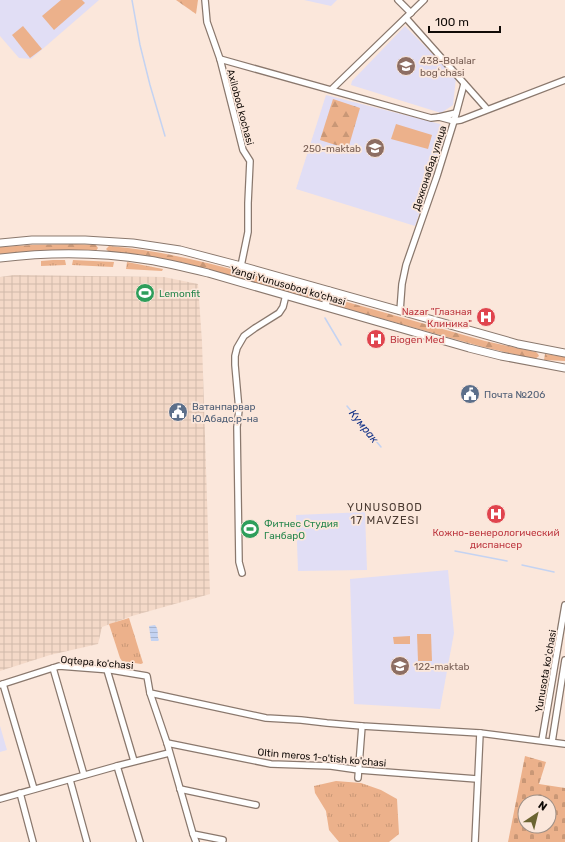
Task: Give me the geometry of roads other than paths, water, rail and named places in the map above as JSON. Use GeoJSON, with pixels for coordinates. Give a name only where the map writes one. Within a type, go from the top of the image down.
{"type":"FeatureCollection","features":[{"type":"Feature","properties":{"kind":"main road","name":"Yangi Yunusobod ko'chasi"},"geometry":{"type":"LineString","coordinates":[[0,243],[49,240],[102,241],[168,248],[241,266],[510,342],[565,353]]}},
{"type":"Feature","properties":{"kind":"main road"},"geometry":{"type":"LineString","coordinates":[[102,241],[102,255]]}},
{"type":"Feature","properties":{"kind":"main road","name":"Yangi Yunusobod ko'chasi"},"geometry":{"type":"LineString","coordinates":[[0,258],[45,254],[102,255],[136,258],[177,265],[469,348],[565,368]]}},
{"type":"Feature","properties":{"kind":"main road"},"geometry":{"type":"LineString","coordinates":[[325,306],[330,291]]}},
{"type":"Feature","properties":{"kind":"main road"},"geometry":{"type":"LineString","coordinates":[[536,363],[543,355],[542,351],[539,349]]}},
{"type":"Feature","properties":{"kind":"street","name":"Axilobod kochasi"},"geometry":{"type":"LineString","coordinates":[[205,0],[207,22],[220,59],[243,150],[250,161],[248,232],[241,266]]}},
{"type":"Feature","properties":{"kind":"street"},"geometry":{"type":"LineString","coordinates":[[398,0],[411,14]]}},
{"type":"Feature","properties":{"kind":"street"},"geometry":{"type":"LineString","coordinates":[[332,90],[424,0]]}},
{"type":"Feature","properties":{"kind":"street"},"geometry":{"type":"LineString","coordinates":[[406,18],[487,109]]}},
{"type":"Feature","properties":{"kind":"street"},"geometry":{"type":"LineString","coordinates":[[220,59],[431,118],[456,113]]}},
{"type":"Feature","properties":{"kind":"street","name":"Дехконабад улица"},"geometry":{"type":"LineString","coordinates":[[400,311],[406,266],[454,121],[461,120],[565,80]]}},
{"type":"Feature","properties":{"kind":"street"},"geometry":{"type":"LineString","coordinates":[[439,117],[454,121],[464,84]]}},
{"type":"Feature","properties":{"kind":"street"},"geometry":{"type":"LineString","coordinates":[[242,573],[239,562],[237,427],[239,410],[235,356],[244,336],[279,313],[286,295]]}},
{"type":"Feature","properties":{"kind":"street","name":"Yunusota koʻchasi"},"geometry":{"type":"LineString","coordinates":[[542,740],[565,604]]}},
{"type":"Feature","properties":{"kind":"street","name":"Yunusota koʻchasi"},"geometry":{"type":"LineString","coordinates":[[552,742],[565,660]]}},
{"type":"Feature","properties":{"kind":"street","name":"Oqtepa ko'chasi"},"geometry":{"type":"LineString","coordinates":[[1,684],[59,666],[107,670],[147,676],[150,693]]}},
{"type":"Feature","properties":{"kind":"street"},"geometry":{"type":"LineString","coordinates":[[53,668],[84,775]]}},
{"type":"Feature","properties":{"kind":"street"},"geometry":{"type":"LineString","coordinates":[[107,670],[134,761]]}},
{"type":"Feature","properties":{"kind":"street"},"geometry":{"type":"LineString","coordinates":[[1,684],[34,789]]}},
{"type":"Feature","properties":{"kind":"street"},"geometry":{"type":"LineString","coordinates":[[150,693],[266,718],[362,726],[480,733],[565,744]]}},
{"type":"Feature","properties":{"kind":"street"},"geometry":{"type":"LineString","coordinates":[[150,693],[167,743],[196,842]]}},
{"type":"Feature","properties":{"kind":"street"},"geometry":{"type":"LineString","coordinates":[[358,778],[362,726]]}},
{"type":"Feature","properties":{"kind":"street"},"geometry":{"type":"LineString","coordinates":[[475,842],[480,733]]}},
{"type":"Feature","properties":{"kind":"street","name":"Oltin meros 1-o'tish ko'chasi"},"geometry":{"type":"LineString","coordinates":[[167,743],[271,764],[331,766],[359,770],[477,779]]}},
{"type":"Feature","properties":{"kind":"street"},"geometry":{"type":"LineString","coordinates":[[0,799],[134,761],[169,753]]}},
{"type":"Feature","properties":{"kind":"street"},"geometry":{"type":"LineString","coordinates":[[117,766],[140,842]]}},
{"type":"Feature","properties":{"kind":"street"},"geometry":{"type":"LineString","coordinates":[[70,780],[88,842]]}},
{"type":"Feature","properties":{"kind":"street"},"geometry":{"type":"LineString","coordinates":[[180,790],[256,805]]}},
{"type":"Feature","properties":{"kind":"street"},"geometry":{"type":"LineString","coordinates":[[20,793],[33,842]]}},
{"type":"Feature","properties":{"kind":"street"},"geometry":{"type":"LineString","coordinates":[[193,834],[223,840]]}},
{"type":"Feature","properties":{"kind":"water"},"geometry":{"type":"Polygon","coordinates":[[[155,625],[159,640],[151,641],[149,626],[155,625]]]}},
{"type":"Feature","properties":{"kind":"waterway"},"geometry":{"type":"LineString","coordinates":[[132,0],[140,45],[165,136]]}},
{"type":"Feature","properties":{"kind":"waterway","name":"Кумрак"},"geometry":{"type":"LineString","coordinates":[[325,318],[341,345]]}},
{"type":"Feature","properties":{"kind":"waterway","name":"Кумрак"},"geometry":{"type":"LineString","coordinates":[[347,406],[381,447]]}},
{"type":"Feature","properties":{"kind":"waterway","name":"Кумрак"},"geometry":{"type":"LineString","coordinates":[[455,551],[507,561]]}},
{"type":"Feature","properties":{"kind":"waterway","name":"Кумрак"},"geometry":{"type":"LineString","coordinates":[[522,565],[554,572]]}},
{"type":"Feature","properties":{"kind":"place","name":"438-Bolalar bogʻchasi"},"geometry":{"type":"Point","coordinates":[406,66]}},
{"type":"Feature","properties":{"kind":"place","name":"250-maktab"},"geometry":{"type":"Point","coordinates":[375,148]}},
{"type":"Feature","properties":{"kind":"place","name":"Lemonfit"},"geometry":{"type":"Point","coordinates":[145,293]}},
{"type":"Feature","properties":{"kind":"place","name":"Nazar \"Глазная Клиника\""},"geometry":{"type":"Point","coordinates":[486,317]}},
{"type":"Feature","properties":{"kind":"place","name":"Biogen Med"},"geometry":{"type":"Point","coordinates":[376,339]}},
{"type":"Feature","properties":{"kind":"place","name":"Почта №206"},"geometry":{"type":"Point","coordinates":[470,394]}},
{"type":"Feature","properties":{"kind":"place","name":"Ватанпарвар Ю.Абадс.р-на"},"geometry":{"type":"Point","coordinates":[178,412]}},
{"type":"Feature","properties":{"kind":"place","name":"Кожно-венерологический диспансер"},"geometry":{"type":"Point","coordinates":[496,514]}},
{"type":"Feature","properties":{"kind":"place","name":"Фитнес Студия ГанбарО"},"geometry":{"type":"Point","coordinates":[250,529]}},
{"type":"Feature","properties":{"kind":"place","name":"122-maktab"},"geometry":{"type":"Point","coordinates":[400,666]}},
{"type":"Feature","properties":{"kind":"district","name":"YUNUSOBOD 17 MAVZESI"},"geometry":{"type":"Point","coordinates":[385,513]}}]}
